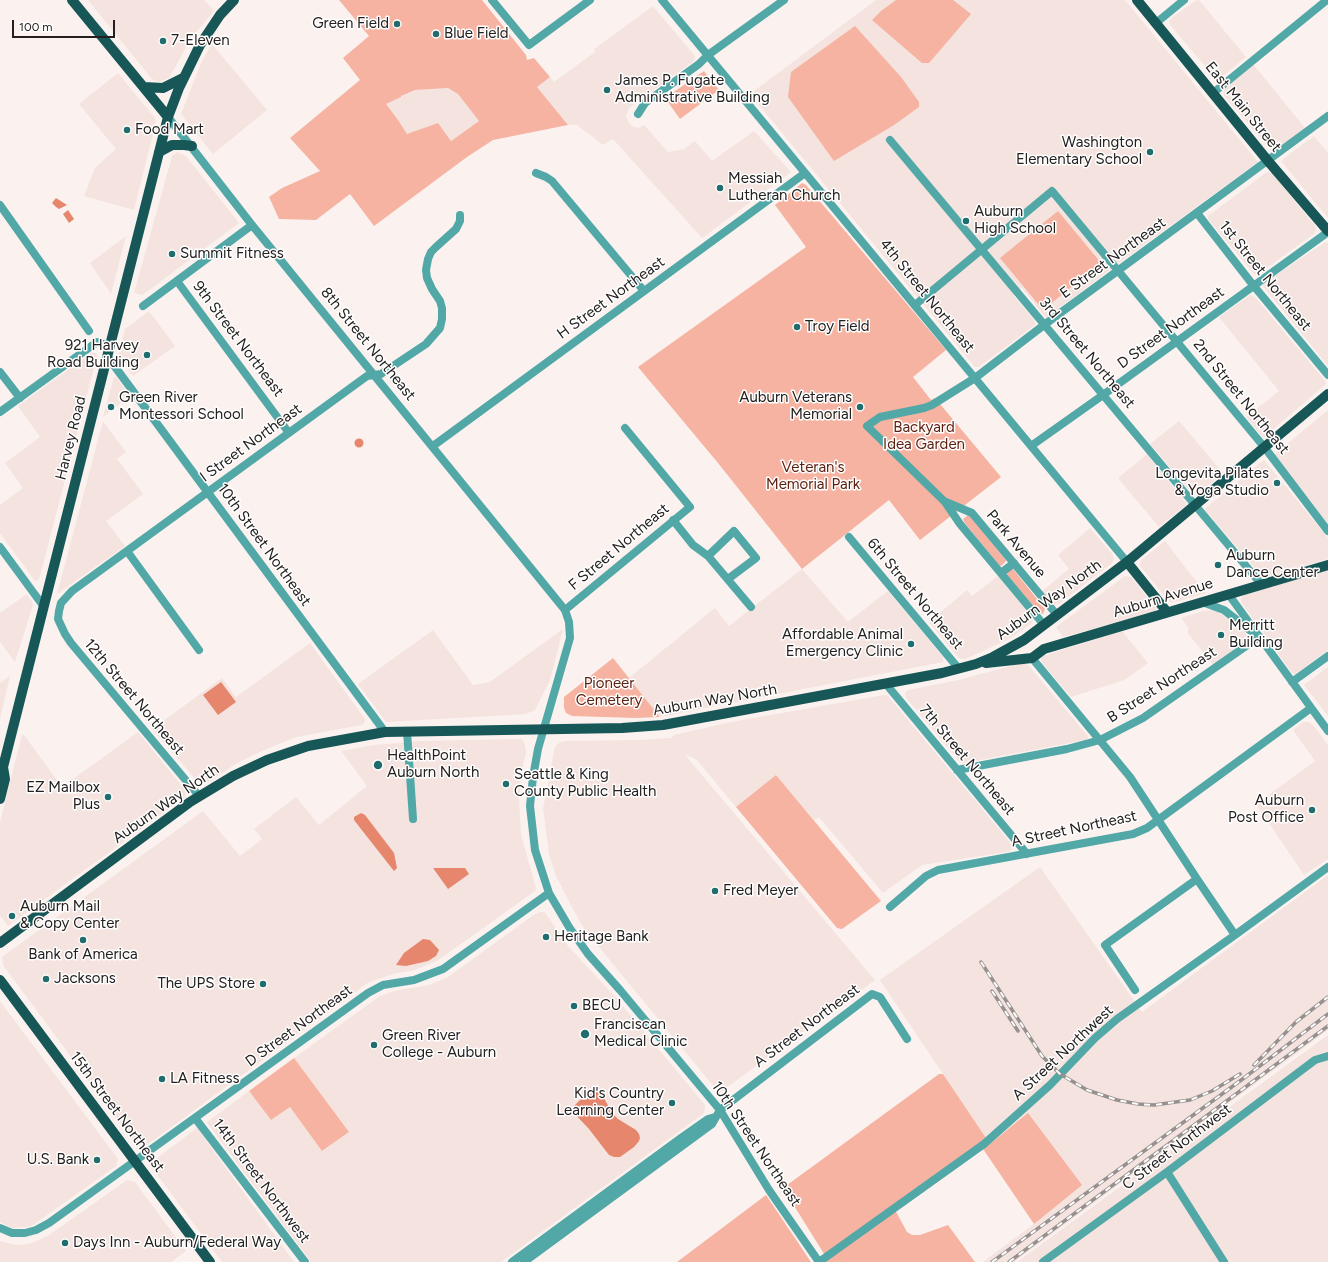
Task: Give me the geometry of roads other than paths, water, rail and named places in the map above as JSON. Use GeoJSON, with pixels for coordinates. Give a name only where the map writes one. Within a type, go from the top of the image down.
{"type":"FeatureCollection","features":[{"type":"Feature","properties":{"kind":"main road","name":"8th Street Northeast"},"geometry":{"type":"LineString","coordinates":[[72,0],[168,117]]}},
{"type":"Feature","properties":{"kind":"main road","name":"Harvey Road"},"geometry":{"type":"LineString","coordinates":[[0,799],[5,779],[2,769],[3,756],[44,607],[168,117],[183,78],[200,45],[210,28],[234,0]]}},
{"type":"Feature","properties":{"kind":"main road","name":"East Main Street"},"geometry":{"type":"LineString","coordinates":[[1137,0],[1328,232]]}},
{"type":"Feature","properties":{"kind":"main road"},"geometry":{"type":"LineString","coordinates":[[144,87],[163,88],[183,78]]}},
{"type":"Feature","properties":{"kind":"main road"},"geometry":{"type":"LineString","coordinates":[[160,152],[176,144],[192,146]]}},
{"type":"Feature","properties":{"kind":"main road","name":"Auburn Way North"},"geometry":{"type":"LineString","coordinates":[[0,943],[199,796],[233,776],[267,760],[308,746],[385,732],[543,728],[616,728],[663,725],[886,684],[976,664],[1009,649],[1044,625],[1127,562],[1328,394]]}},
{"type":"Feature","properties":{"kind":"main road","name":"4th Street Northeast"},"geometry":{"type":"LineString","coordinates":[[1127,562],[1167,612]]}},
{"type":"Feature","properties":{"kind":"main road","name":"Auburn Avenue"},"geometry":{"type":"LineString","coordinates":[[1032,658],[1044,649],[1328,565]]}},
{"type":"Feature","properties":{"kind":"main road"},"geometry":{"type":"LineString","coordinates":[[976,664],[1032,658]]}},
{"type":"Feature","properties":{"kind":"main road","name":"15th Street Northeast"},"geometry":{"type":"LineString","coordinates":[[0,980],[210,1262]]}},
{"type":"Feature","properties":{"kind":"street"},"geometry":{"type":"LineString","coordinates":[[492,0],[529,45],[590,0]]}},
{"type":"Feature","properties":{"kind":"street","name":"4th Street Northeast"},"geometry":{"type":"LineString","coordinates":[[662,0],[1127,562]]}},
{"type":"Feature","properties":{"kind":"street"},"geometry":{"type":"LineString","coordinates":[[638,114],[645,103],[784,0]]}},
{"type":"Feature","properties":{"kind":"street"},"geometry":{"type":"LineString","coordinates":[[1156,24],[1184,0]]}},
{"type":"Feature","properties":{"kind":"street"},"geometry":{"type":"LineString","coordinates":[[1213,93],[1327,0]]}},
{"type":"Feature","properties":{"kind":"street","name":"E Street Northeast"},"geometry":{"type":"LineString","coordinates":[[867,426],[880,417],[932,405],[975,378],[1044,325],[1328,116]]}},
{"type":"Feature","properties":{"kind":"street","name":"8th Street Northeast"},"geometry":{"type":"LineString","coordinates":[[168,117],[252,225],[565,610],[570,622],[570,638],[543,728]]}},
{"type":"Feature","properties":{"kind":"street","name":"3rd Street Northeast"},"geometry":{"type":"LineString","coordinates":[[890,140],[1261,584]]}},
{"type":"Feature","properties":{"kind":"street"},"geometry":{"type":"LineString","coordinates":[[536,173],[552,181],[644,292]]}},
{"type":"Feature","properties":{"kind":"street","name":"H Street Northeast"},"geometry":{"type":"LineString","coordinates":[[433,446],[805,173]]}},
{"type":"Feature","properties":{"kind":"street","name":"2nd Street Northeast"},"geometry":{"type":"LineString","coordinates":[[982,250],[1052,191],[1177,341],[1328,530]]}},
{"type":"Feature","properties":{"kind":"street"},"geometry":{"type":"LineString","coordinates":[[0,205],[89,332]]}},
{"type":"Feature","properties":{"kind":"street","name":"1st Street Northeast"},"geometry":{"type":"LineString","coordinates":[[1197,213],[1253,285],[1328,375]]}},
{"type":"Feature","properties":{"kind":"street","name":"I Street Northeast"},"geometry":{"type":"LineString","coordinates":[[59,611],[61,603],[72,591],[367,376],[381,374],[426,344],[440,328],[442,320],[442,308],[430,285],[426,270],[428,259],[431,252],[456,229],[460,221],[460,215]]}},
{"type":"Feature","properties":{"kind":"street"},"geometry":{"type":"LineString","coordinates":[[143,306],[252,225]]}},
{"type":"Feature","properties":{"kind":"street","name":"D Street Northeast"},"geometry":{"type":"LineString","coordinates":[[1031,446],[1328,232]]}},
{"type":"Feature","properties":{"kind":"street"},"geometry":{"type":"LineString","coordinates":[[915,305],[982,250]]}},
{"type":"Feature","properties":{"kind":"street","name":"9th Street Northeast"},"geometry":{"type":"LineString","coordinates":[[178,281],[289,433]]}},
{"type":"Feature","properties":{"kind":"street"},"geometry":{"type":"LineString","coordinates":[[0,412],[97,342],[110,346]]}},
{"type":"Feature","properties":{"kind":"street","name":"10th Street Northeast"},"geometry":{"type":"LineString","coordinates":[[107,356],[385,732]]}},
{"type":"Feature","properties":{"kind":"street"},"geometry":{"type":"LineString","coordinates":[[0,372],[20,398]]}},
{"type":"Feature","properties":{"kind":"street","name":"Park Avenue"},"geometry":{"type":"LineString","coordinates":[[867,426],[945,502],[960,524],[1044,625]]}},
{"type":"Feature","properties":{"kind":"street","name":"F Street Northeast"},"geometry":{"type":"LineString","coordinates":[[565,610],[690,507],[625,428]]}},
{"type":"Feature","properties":{"kind":"street","name":"Park Avenue"},"geometry":{"type":"LineString","coordinates":[[945,502],[972,513],[1056,615]]}},
{"type":"Feature","properties":{"kind":"street"},"geometry":{"type":"LineString","coordinates":[[673,520],[694,545],[708,556],[751,606]]}},
{"type":"Feature","properties":{"kind":"street"},"geometry":{"type":"LineString","coordinates":[[708,556],[734,530],[756,558],[728,579]]}},
{"type":"Feature","properties":{"kind":"street","name":"6th Street Northeast"},"geometry":{"type":"LineString","coordinates":[[849,537],[958,669]]}},
{"type":"Feature","properties":{"kind":"street"},"geometry":{"type":"LineString","coordinates":[[0,547],[44,607]]}},
{"type":"Feature","properties":{"kind":"street"},"geometry":{"type":"LineString","coordinates":[[127,551],[199,650]]}},
{"type":"Feature","properties":{"kind":"street"},"geometry":{"type":"LineString","coordinates":[[1000,573],[1014,563]]}},
{"type":"Feature","properties":{"kind":"street"},"geometry":{"type":"LineString","coordinates":[[1229,595],[1328,731]]}},
{"type":"Feature","properties":{"kind":"street"},"geometry":{"type":"LineString","coordinates":[[1202,602],[1224,610],[1259,637]]}},
{"type":"Feature","properties":{"kind":"street","name":"12th Street Northeast"},"geometry":{"type":"LineString","coordinates":[[59,611],[58,619],[71,643],[199,796]]}},
{"type":"Feature","properties":{"kind":"street","name":"B Street Northeast"},"geometry":{"type":"LineString","coordinates":[[957,770],[1067,749],[1100,740],[1143,718],[1259,637]]}},
{"type":"Feature","properties":{"kind":"street"},"geometry":{"type":"LineString","coordinates":[[1292,682],[1328,656]]}},
{"type":"Feature","properties":{"kind":"street"},"geometry":{"type":"LineString","coordinates":[[1032,658],[1130,777],[1235,935]]}},
{"type":"Feature","properties":{"kind":"street","name":"7th Street Northeast"},"geometry":{"type":"LineString","coordinates":[[886,684],[1027,854]]}},
{"type":"Feature","properties":{"kind":"street","name":"A Street Northeast"},"geometry":{"type":"LineString","coordinates":[[890,906],[926,876],[938,870],[1133,834],[1147,828],[1311,708]]}},
{"type":"Feature","properties":{"kind":"street"},"geometry":{"type":"LineString","coordinates":[[543,728],[532,777],[530,806],[535,850],[549,893]]}},
{"type":"Feature","properties":{"kind":"street"},"geometry":{"type":"LineString","coordinates":[[408,731],[413,819]]}},
{"type":"Feature","properties":{"kind":"street","name":"A Street Northwest"},"geometry":{"type":"LineString","coordinates":[[819,1262],[984,1144],[1050,1085],[1095,1038],[1117,1019],[1328,867]]}},
{"type":"Feature","properties":{"kind":"street"},"geometry":{"type":"LineString","coordinates":[[1135,990],[1105,945],[1197,879]]}},
{"type":"Feature","properties":{"kind":"street","name":"D Street Northeast"},"geometry":{"type":"LineString","coordinates":[[0,1228],[12,1233],[20,1234],[31,1232],[49,1223],[368,993],[383,985],[414,980],[444,969],[549,893]]}},
{"type":"Feature","properties":{"kind":"street","name":"10th Street Northeast"},"geometry":{"type":"LineString","coordinates":[[549,893],[569,927],[588,954],[720,1110],[769,1190],[819,1262]]}},
{"type":"Feature","properties":{"kind":"street","name":"A Street Northeast"},"geometry":{"type":"LineString","coordinates":[[524,1262],[712,1124],[720,1110],[872,994],[880,997],[907,1039]]}},
{"type":"Feature","properties":{"kind":"street","name":"C Street Northwest"},"geometry":{"type":"LineString","coordinates":[[1043,1262],[1167,1172],[1315,1060],[1328,1056]]}},
{"type":"Feature","properties":{"kind":"street","name":"A Street Northeast"},"geometry":{"type":"LineString","coordinates":[[512,1262],[680,1138],[708,1119],[715,1117]]}},
{"type":"Feature","properties":{"kind":"street","name":"14th Street Northwest"},"geometry":{"type":"LineString","coordinates":[[196,1118],[305,1262]]}},
{"type":"Feature","properties":{"kind":"street"},"geometry":{"type":"LineString","coordinates":[[1167,1172],[1224,1262]]}},
{"type":"Feature","properties":{"kind":"railway"},"geometry":{"type":"LineString","coordinates":[[981,962],[1042,1056],[1060,1074],[1087,1090],[1117,1100],[1154,1105],[1190,1100],[1212,1091],[1240,1074]]}},
{"type":"Feature","properties":{"kind":"railway"},"geometry":{"type":"LineString","coordinates":[[992,991],[1018,1031]]}},
{"type":"Feature","properties":{"kind":"railway"},"geometry":{"type":"LineString","coordinates":[[1254,1065],[1296,1022],[1328,997]]}},
{"type":"Feature","properties":{"kind":"railway"},"geometry":{"type":"LineString","coordinates":[[992,1262],[1244,1078],[1328,1014]]}},
{"type":"Feature","properties":{"kind":"railway"},"geometry":{"type":"LineString","coordinates":[[1009,1262],[1328,1026]]}},
{"type":"Feature","properties":{"kind":"place","name":"Green Field"},"geometry":{"type":"Point","coordinates":[397,24]}},
{"type":"Feature","properties":{"kind":"place","name":"Blue Field"},"geometry":{"type":"Point","coordinates":[436,34]}},
{"type":"Feature","properties":{"kind":"place","name":"7-Eleven"},"geometry":{"type":"Point","coordinates":[163,41]}},
{"type":"Feature","properties":{"kind":"place","name":"James P. Fugate Administrative Building"},"geometry":{"type":"Point","coordinates":[607,90]}},
{"type":"Feature","properties":{"kind":"place","name":"Food Mart"},"geometry":{"type":"Point","coordinates":[127,130]}},
{"type":"Feature","properties":{"kind":"place","name":"Washington Elementary School"},"geometry":{"type":"Point","coordinates":[1150,152]}},
{"type":"Feature","properties":{"kind":"place","name":"Messiah Lutheran Church"},"geometry":{"type":"Point","coordinates":[720,188]}},
{"type":"Feature","properties":{"kind":"place","name":"Auburn High School"},"geometry":{"type":"Point","coordinates":[966,221]}},
{"type":"Feature","properties":{"kind":"place","name":"Summit Fitness"},"geometry":{"type":"Point","coordinates":[172,254]}},
{"type":"Feature","properties":{"kind":"place","name":"Troy Field"},"geometry":{"type":"Point","coordinates":[797,327]}},
{"type":"Feature","properties":{"kind":"place","name":"921 Harvey Road Building"},"geometry":{"type":"Point","coordinates":[147,355]}},
{"type":"Feature","properties":{"kind":"place","name":"Green River Montessori School"},"geometry":{"type":"Point","coordinates":[111,407]}},
{"type":"Feature","properties":{"kind":"place","name":"Auburn Veterans Memorial"},"geometry":{"type":"Point","coordinates":[860,407]}},
{"type":"Feature","properties":{"kind":"place","name":"Longevita Pilates & Yoga Studio"},"geometry":{"type":"Point","coordinates":[1277,483]}},
{"type":"Feature","properties":{"kind":"place","name":"Auburn Dance Center"},"geometry":{"type":"Point","coordinates":[1218,565]}},
{"type":"Feature","properties":{"kind":"place","name":"Merritt Building"},"geometry":{"type":"Point","coordinates":[1221,635]}},
{"type":"Feature","properties":{"kind":"place","name":"Affordable Animal Emergency Clinic"},"geometry":{"type":"Point","coordinates":[911,644]}},
{"type":"Feature","properties":{"kind":"place","name":"HealthPoint Auburn North"},"geometry":{"type":"Point","coordinates":[378,765]}},
{"type":"Feature","properties":{"kind":"place","name":"Seattle & King County Public Health"},"geometry":{"type":"Point","coordinates":[506,784]}},
{"type":"Feature","properties":{"kind":"place","name":"EZ Mailbox Plus"},"geometry":{"type":"Point","coordinates":[108,797]}},
{"type":"Feature","properties":{"kind":"place","name":"Auburn Post Office"},"geometry":{"type":"Point","coordinates":[1312,810]}},
{"type":"Feature","properties":{"kind":"place","name":"Fred Meyer"},"geometry":{"type":"Point","coordinates":[715,891]}},
{"type":"Feature","properties":{"kind":"place","name":"Auburn Mail & Copy Center"},"geometry":{"type":"Point","coordinates":[12,916]}},
{"type":"Feature","properties":{"kind":"place","name":"Heritage Bank"},"geometry":{"type":"Point","coordinates":[546,937]}},
{"type":"Feature","properties":{"kind":"place","name":"Bank of America"},"geometry":{"type":"Point","coordinates":[83,940]}},
{"type":"Feature","properties":{"kind":"place","name":"Jacksons"},"geometry":{"type":"Point","coordinates":[46,979]}},
{"type":"Feature","properties":{"kind":"place","name":"The UPS Store"},"geometry":{"type":"Point","coordinates":[263,984]}},
{"type":"Feature","properties":{"kind":"place","name":"BECU"},"geometry":{"type":"Point","coordinates":[574,1006]}},
{"type":"Feature","properties":{"kind":"place","name":"Franciscan Medical Clinic"},"geometry":{"type":"Point","coordinates":[585,1034]}},
{"type":"Feature","properties":{"kind":"place","name":"Green River College - Auburn"},"geometry":{"type":"Point","coordinates":[374,1045]}},
{"type":"Feature","properties":{"kind":"place","name":"LA Fitness"},"geometry":{"type":"Point","coordinates":[162,1079]}},
{"type":"Feature","properties":{"kind":"place","name":"Kid's Country Learning Center"},"geometry":{"type":"Point","coordinates":[672,1103]}},
{"type":"Feature","properties":{"kind":"place","name":"U.S. Bank"},"geometry":{"type":"Point","coordinates":[97,1160]}},
{"type":"Feature","properties":{"kind":"place","name":"Days Inn - Auburn/Federal Way"},"geometry":{"type":"Point","coordinates":[65,1243]}},
{"type":"Feature","properties":{"kind":"park label","name":"Backyard Idea Garden"},"geometry":{"type":"Point","coordinates":[924,436]}},
{"type":"Feature","properties":{"kind":"park label","name":"Veteran's Memorial Park"},"geometry":{"type":"Point","coordinates":[813,476]}},
{"type":"Feature","properties":{"kind":"park label","name":"Pioneer Cemetery"},"geometry":{"type":"Point","coordinates":[609,692]}}]}
